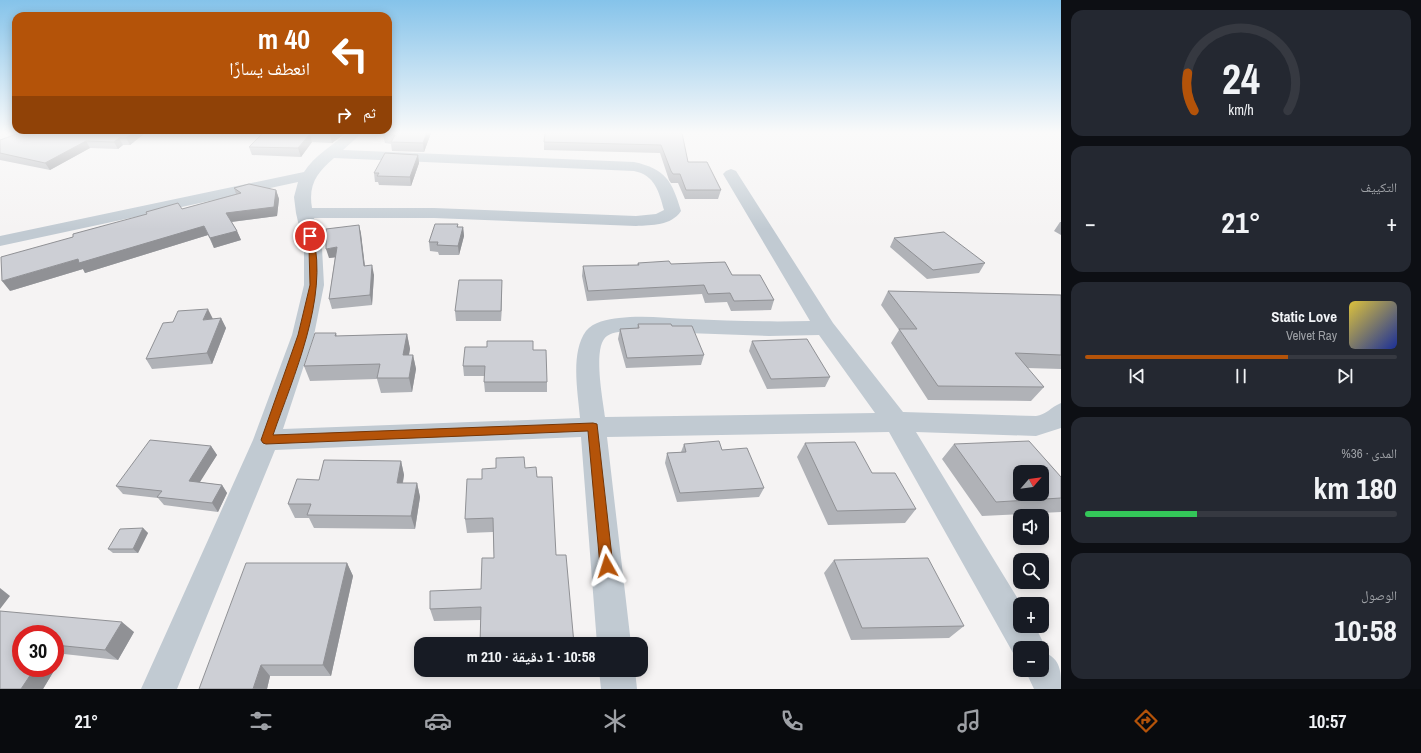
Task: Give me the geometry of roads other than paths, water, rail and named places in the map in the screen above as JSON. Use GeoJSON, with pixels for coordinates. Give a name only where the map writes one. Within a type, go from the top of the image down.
{"type":"FeatureCollection","features":[{"type":"Feature","properties":{"kind":"street"},"geometry":{"type":"LineString","coordinates":[[159,689],[266,440],[303,335],[314,285],[312,248],[302,197],[306,182],[317,165]]}},
{"type":"Feature","properties":{"kind":"street"},"geometry":{"type":"LineString","coordinates":[[304,213],[434,213],[636,221],[670,216],[673,211],[660,180],[654,172],[641,166],[627,165]]}},
{"type":"Feature","properties":{"kind":"street"},"geometry":{"type":"LineString","coordinates":[[731,174],[825,328],[896,422],[1025,641]]}},
{"type":"Feature","properties":{"kind":"street"},"geometry":{"type":"LineString","coordinates":[[0,241],[195,198],[310,175]]}},
{"type":"Feature","properties":{"kind":"street"},"geometry":{"type":"LineString","coordinates":[[613,637],[593,427],[588,353],[591,340],[595,334],[603,328],[616,324],[769,329],[825,328]]}},
{"type":"Feature","properties":{"kind":"street"},"geometry":{"type":"LineString","coordinates":[[266,440],[593,427],[896,422],[1036,426],[1058,418],[1061,412]]}},
{"type":"Feature","properties":{"kind":"street"},"geometry":{"type":"LineString","coordinates":[[618,677],[619,689]]}},
{"type":"Feature","properties":{"kind":"street"},"geometry":{"type":"LineString","coordinates":[[1047,677],[1054,689]]}}]}
